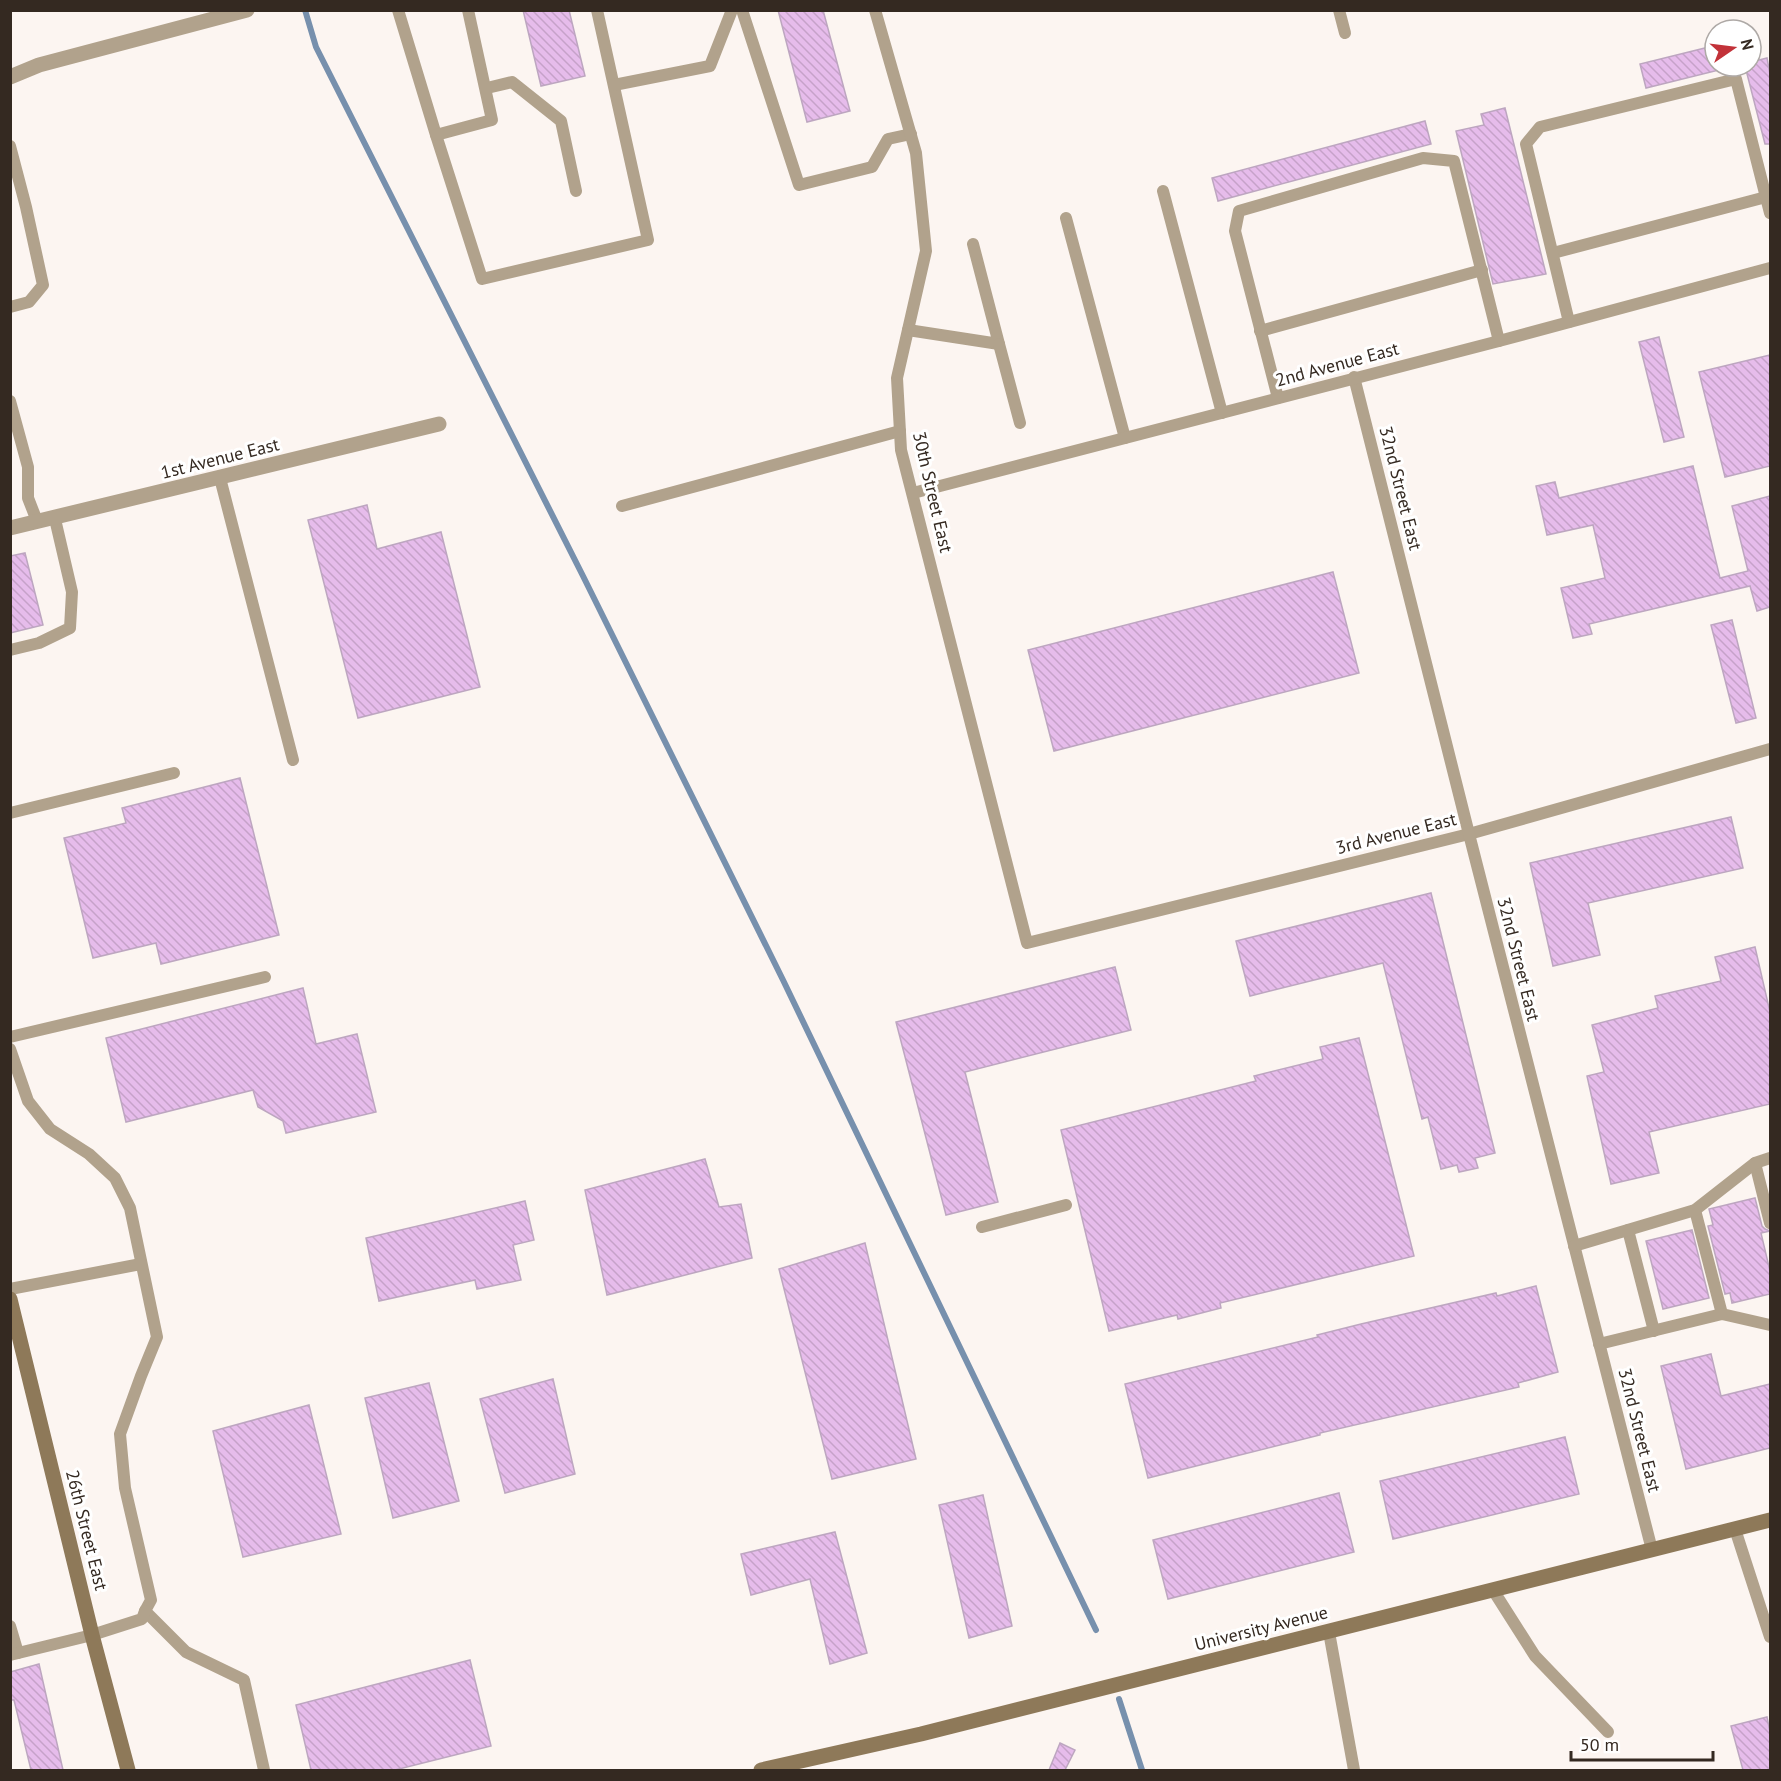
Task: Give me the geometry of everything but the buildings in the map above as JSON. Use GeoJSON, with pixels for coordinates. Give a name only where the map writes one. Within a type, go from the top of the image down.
{"type":"FeatureCollection","features":[{"type":"Feature","properties":{"kind":"street"},"geometry":{"type":"LineString","coordinates":[[10,77],[39,65],[247,10]]}},
{"type":"Feature","properties":{"kind":"street","name":"1st Avenue East"},"geometry":{"type":"LineString","coordinates":[[10,528],[55,519],[438,423]]}},
{"type":"Feature","properties":{"kind":"street","name":"26th Street East"},"geometry":{"type":"LineString","coordinates":[[10,1299],[92,1635],[128,1770]]}},
{"type":"Feature","properties":{"kind":"street","name":"University Avenue"},"geometry":{"type":"LineString","coordinates":[[761,1770],[932,1731],[1770,1520]]}},
{"type":"Feature","properties":{"kind":"lane"},"geometry":{"type":"LineString","coordinates":[[398,10],[435,135],[483,279],[648,240],[597,10]]}},
{"type":"Feature","properties":{"kind":"lane"},"geometry":{"type":"LineString","coordinates":[[435,135],[492,120],[487,88],[468,10]]}},
{"type":"Feature","properties":{"kind":"lane"},"geometry":{"type":"LineString","coordinates":[[614,85],[710,66],[732,10]]}},
{"type":"Feature","properties":{"kind":"lane"},"geometry":{"type":"LineString","coordinates":[[742,10],[799,185],[872,167],[888,139],[911,134]]}},
{"type":"Feature","properties":{"kind":"lane","name":"30th Street East"},"geometry":{"type":"LineString","coordinates":[[875,10],[916,153],[926,251],[897,378],[901,450],[1027,943]]}},
{"type":"Feature","properties":{"kind":"lane"},"geometry":{"type":"LineString","coordinates":[[1339,10],[1345,33]]}},
{"type":"Feature","properties":{"kind":"lane"},"geometry":{"type":"LineString","coordinates":[[1569,322],[1526,144],[1540,127],[1736,78],[1770,213]]}},
{"type":"Feature","properties":{"kind":"lane"},"geometry":{"type":"LineString","coordinates":[[487,88],[513,82],[561,121],[576,191]]}},
{"type":"Feature","properties":{"kind":"lane"},"geometry":{"type":"LineString","coordinates":[[10,146],[43,285],[29,302],[10,307]]}},
{"type":"Feature","properties":{"kind":"lane"},"geometry":{"type":"LineString","coordinates":[[1278,398],[1235,231],[1239,211],[1423,158],[1454,160],[1499,341]]}},
{"type":"Feature","properties":{"kind":"lane"},"geometry":{"type":"LineString","coordinates":[[1162,191],[1222,413]]}},
{"type":"Feature","properties":{"kind":"lane"},"geometry":{"type":"LineString","coordinates":[[1552,253],[1767,197]]}},
{"type":"Feature","properties":{"kind":"lane"},"geometry":{"type":"LineString","coordinates":[[1066,218],[1125,438]]}},
{"type":"Feature","properties":{"kind":"lane"},"geometry":{"type":"LineString","coordinates":[[973,244],[1020,423]]}},
{"type":"Feature","properties":{"kind":"lane","name":"2nd Avenue East"},"geometry":{"type":"LineString","coordinates":[[913,493],[1770,268]]}},
{"type":"Feature","properties":{"kind":"lane"},"geometry":{"type":"LineString","coordinates":[[1260,331],[1482,270]]}},
{"type":"Feature","properties":{"kind":"lane"},"geometry":{"type":"LineString","coordinates":[[908,330],[999,344]]}},
{"type":"Feature","properties":{"kind":"lane","name":"32nd Street East"},"geometry":{"type":"LineString","coordinates":[[1354,377],[1652,1550]]}},
{"type":"Feature","properties":{"kind":"lane"},"geometry":{"type":"LineString","coordinates":[[10,401],[28,467],[28,498],[37,521]]}},
{"type":"Feature","properties":{"kind":"lane"},"geometry":{"type":"LineString","coordinates":[[622,506],[900,431]]}},
{"type":"Feature","properties":{"kind":"lane"},"geometry":{"type":"LineString","coordinates":[[220,478],[293,760]]}},
{"type":"Feature","properties":{"kind":"lane"},"geometry":{"type":"LineString","coordinates":[[10,650],[39,643],[70,628],[72,592],[55,519]]}},
{"type":"Feature","properties":{"kind":"lane","name":"3rd Avenue East"},"geometry":{"type":"LineString","coordinates":[[1027,943],[1469,834],[1770,749]]}},
{"type":"Feature","properties":{"kind":"lane"},"geometry":{"type":"LineString","coordinates":[[10,813],[174,773]]}},
{"type":"Feature","properties":{"kind":"lane"},"geometry":{"type":"LineString","coordinates":[[10,1037],[265,977]]}},
{"type":"Feature","properties":{"kind":"lane"},"geometry":{"type":"LineString","coordinates":[[10,1049],[28,1101],[50,1129],[89,1154],[115,1179],[130,1208],[157,1337],[120,1434],[125,1488],[151,1600],[142,1619],[92,1635],[14,1654],[10,1626]]}},
{"type":"Feature","properties":{"kind":"lane"},"geometry":{"type":"LineString","coordinates":[[1574,1246],[1695,1210],[1755,1163],[1770,1158]]}},
{"type":"Feature","properties":{"kind":"lane"},"geometry":{"type":"LineString","coordinates":[[1755,1163],[1770,1223]]}},
{"type":"Feature","properties":{"kind":"lane"},"geometry":{"type":"LineString","coordinates":[[981,1227],[1066,1205]]}},
{"type":"Feature","properties":{"kind":"lane"},"geometry":{"type":"LineString","coordinates":[[1695,1210],[1722,1314]]}},
{"type":"Feature","properties":{"kind":"lane"},"geometry":{"type":"LineString","coordinates":[[1629,1230],[1654,1331]]}},
{"type":"Feature","properties":{"kind":"lane"},"geometry":{"type":"LineString","coordinates":[[10,1289],[141,1264]]}},
{"type":"Feature","properties":{"kind":"lane"},"geometry":{"type":"LineString","coordinates":[[1599,1344],[1722,1314],[1770,1325]]}},
{"type":"Feature","properties":{"kind":"lane"},"geometry":{"type":"LineString","coordinates":[[1735,1529],[1770,1637]]}},
{"type":"Feature","properties":{"kind":"lane"},"geometry":{"type":"LineString","coordinates":[[1493,1590],[1535,1656],[1608,1732]]}},
{"type":"Feature","properties":{"kind":"lane"},"geometry":{"type":"LineString","coordinates":[[145,1611],[186,1652],[244,1680],[264,1770]]}},
{"type":"Feature","properties":{"kind":"lane"},"geometry":{"type":"LineString","coordinates":[[1329,1632],[1354,1770]]}},
{"type":"Feature","properties":{"kind":"waterway"},"geometry":{"type":"LineString","coordinates":[[305,10],[316,47],[583,576],[783,980],[1096,1630]]}},
{"type":"Feature","properties":{"kind":"waterway"},"geometry":{"type":"LineString","coordinates":[[1119,1699],[1142,1770]]}}]}
